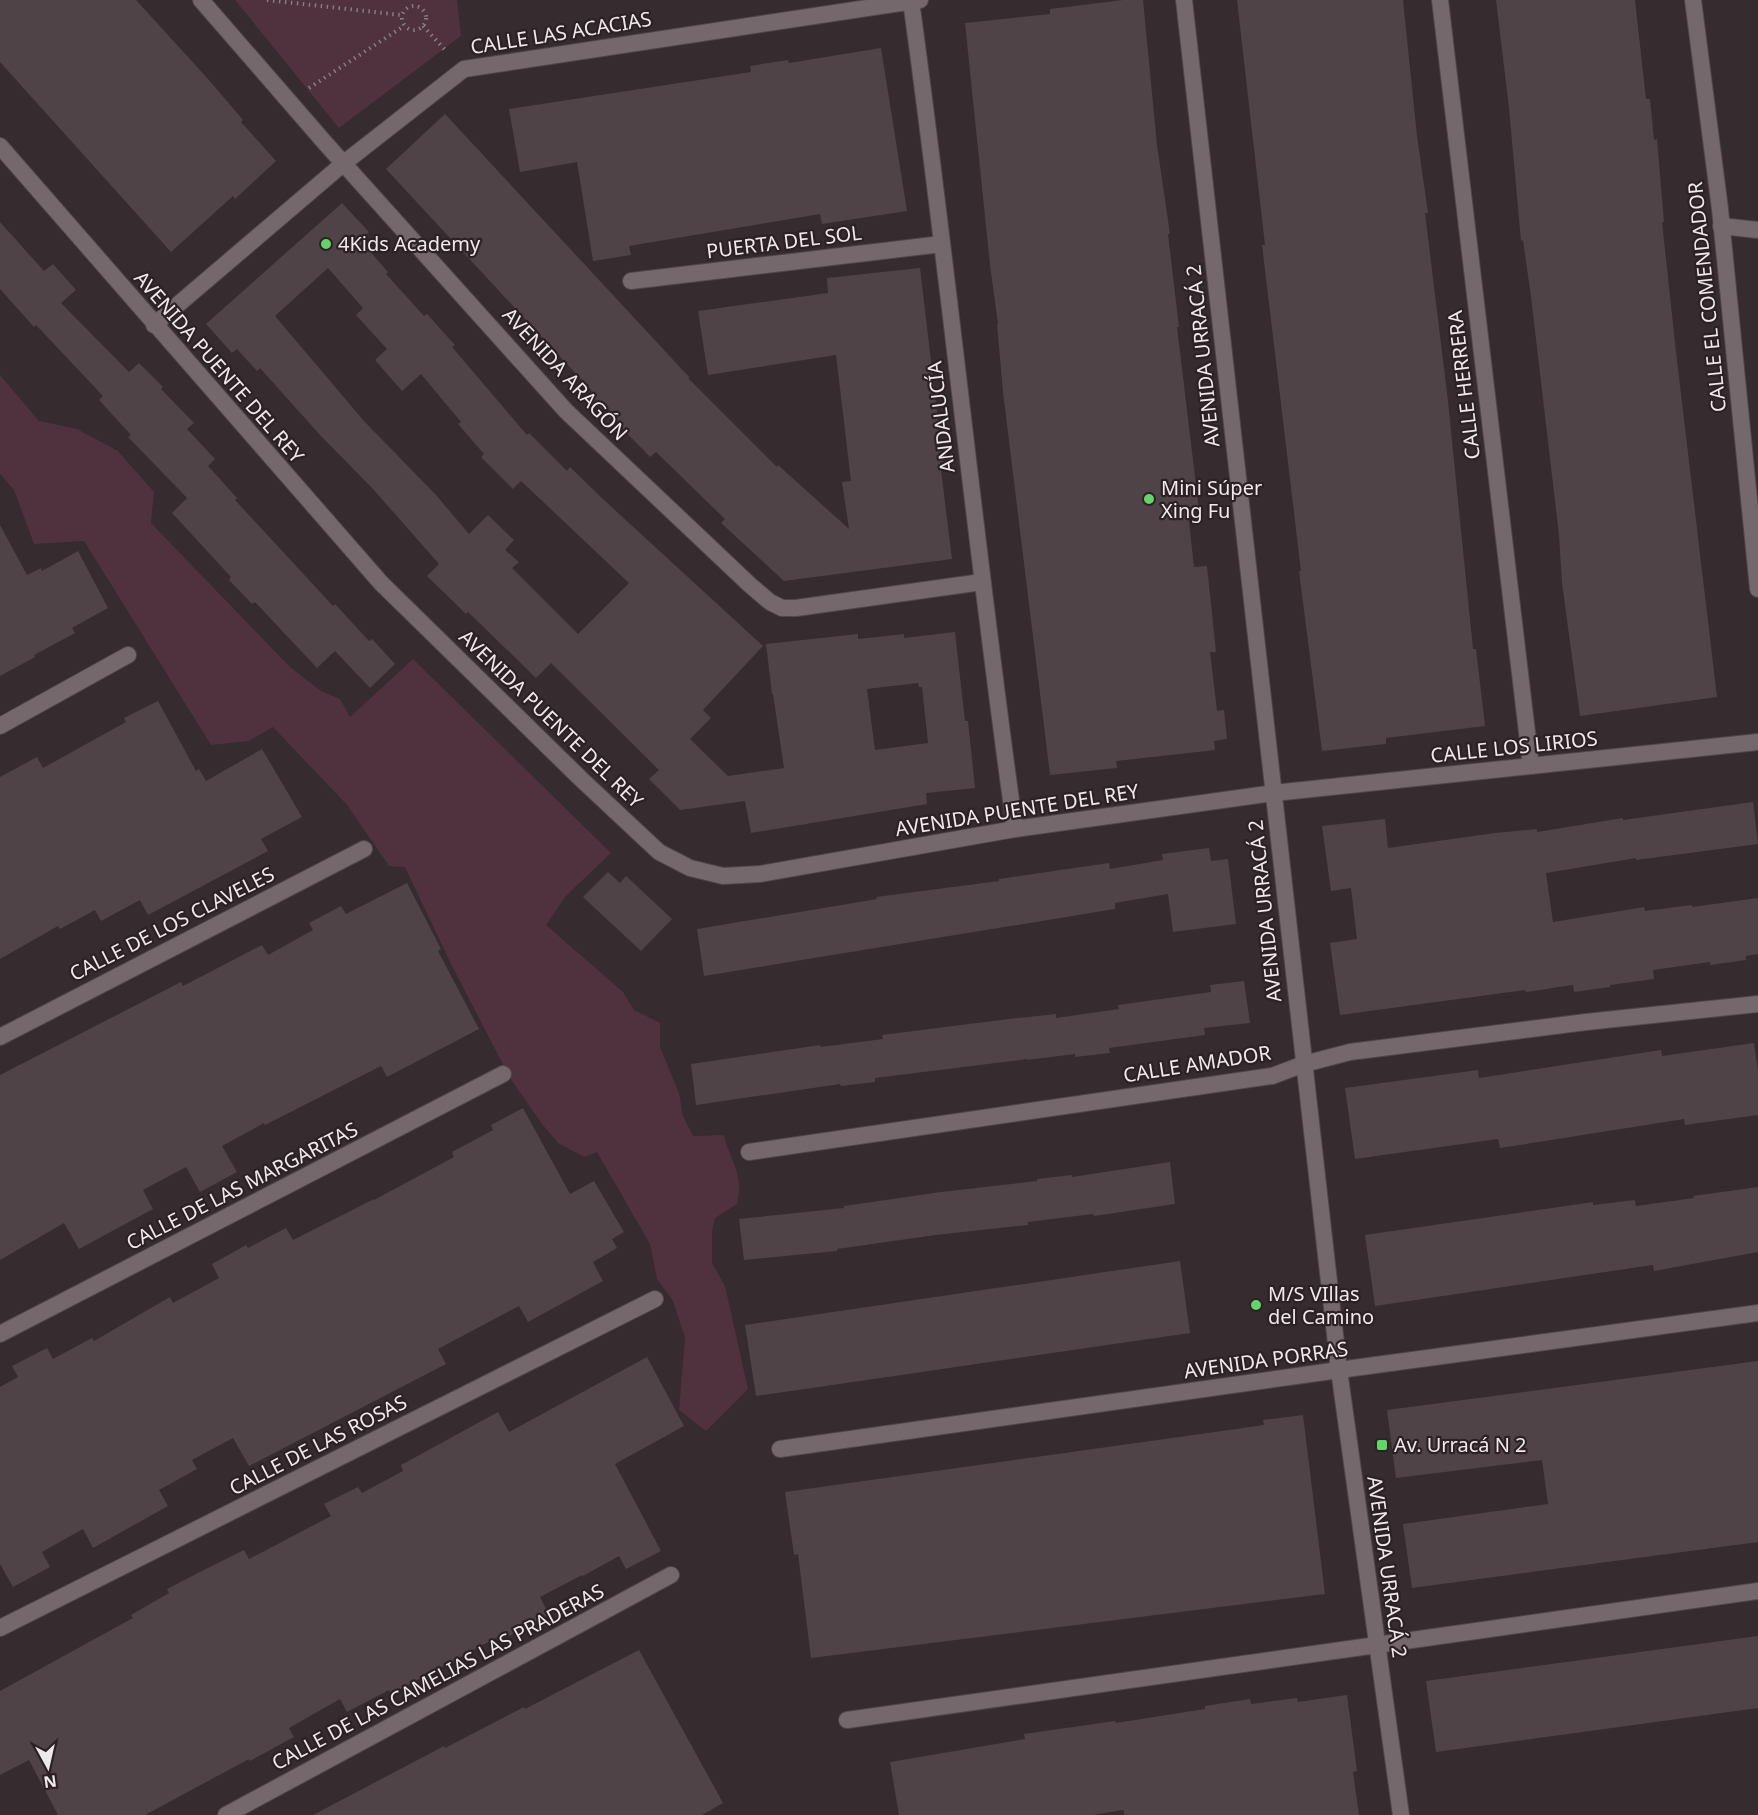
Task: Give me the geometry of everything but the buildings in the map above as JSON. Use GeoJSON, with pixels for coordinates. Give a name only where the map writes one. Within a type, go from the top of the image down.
{"type":"FeatureCollection","features":[{"type":"Feature","properties":{"kind":"street","name":"AVENIDA ARAGÓN"},"geometry":{"type":"LineString","coordinates":[[201,0],[566,411],[728,566],[770,602],[782,608],[796,608],[981,582]]}},
{"type":"Feature","properties":{"kind":"street","name":"AVENIDA URRACÁ 2"},"geometry":{"type":"LineString","coordinates":[[1184,0],[1339,1370],[1401,1815]]}},
{"type":"Feature","properties":{"kind":"street","name":"CALLE HERRERA"},"geometry":{"type":"LineString","coordinates":[[1440,0],[1531,766]]}},
{"type":"Feature","properties":{"kind":"street","name":"CALLE EL COMENDADOR"},"geometry":{"type":"LineString","coordinates":[[1693,0],[1721,226],[1758,589]]}},
{"type":"Feature","properties":{"kind":"street","name":"CALLE LAS ACACIAS"},"geometry":{"type":"LineString","coordinates":[[154,325],[344,163],[464,69],[915,1]]}},
{"type":"Feature","properties":{"kind":"street","name":"ANDALUCÍA"},"geometry":{"type":"LineString","coordinates":[[915,1],[981,582],[1015,828]]}},
{"type":"Feature","properties":{"kind":"street","name":"AVENIDA PUENTE DEL REY"},"geometry":{"type":"LineString","coordinates":[[0,146],[381,583],[659,852],[690,868],[723,876],[760,874],[1015,828],[1274,793]]}},
{"type":"Feature","properties":{"kind":"street"},"geometry":{"type":"LineString","coordinates":[[1721,226],[1758,230]]}},
{"type":"Feature","properties":{"kind":"street","name":"PUERTA DEL SOL"},"geometry":{"type":"LineString","coordinates":[[631,281],[942,244]]}},
{"type":"Feature","properties":{"kind":"street"},"geometry":{"type":"LineString","coordinates":[[0,726],[128,655]]}},
{"type":"Feature","properties":{"kind":"street","name":"CALLE LOS LIRIOS"},"geometry":{"type":"LineString","coordinates":[[1274,793],[1758,742]]}},
{"type":"Feature","properties":{"kind":"street","name":"CALLE DE LOS CLAVELES"},"geometry":{"type":"LineString","coordinates":[[0,1038],[364,849]]}},
{"type":"Feature","properties":{"kind":"street","name":"CALLE AMADOR"},"geometry":{"type":"LineString","coordinates":[[748,1152],[1272,1076],[1304,1064],[1350,1052],[1586,1022],[1758,1004]]}},
{"type":"Feature","properties":{"kind":"street","name":"CALLE DE LAS MARGARITAS"},"geometry":{"type":"LineString","coordinates":[[0,1334],[503,1074]]}},
{"type":"Feature","properties":{"kind":"street","name":"CALLE DE LAS ROSAS"},"geometry":{"type":"LineString","coordinates":[[0,1628],[655,1299]]}},
{"type":"Feature","properties":{"kind":"street","name":"AVENIDA PORRAS"},"geometry":{"type":"LineString","coordinates":[[780,1449],[1758,1313]]}},
{"type":"Feature","properties":{"kind":"street","name":"CALLE DE LAS CAMELIAS LAS PRADERAS"},"geometry":{"type":"LineString","coordinates":[[226,1815],[671,1575]]}},
{"type":"Feature","properties":{"kind":"street"},"geometry":{"type":"LineString","coordinates":[[848,1720],[1758,1591]]}},
{"type":"Feature","properties":{"kind":"path"},"geometry":{"type":"LineString","coordinates":[[267,0],[401,15]]}},
{"type":"Feature","properties":{"kind":"path"},"geometry":{"type":"LineString","coordinates":[[409,6],[422,7],[426,14],[425,23],[412,30],[404,26],[401,15],[409,6]]}},
{"type":"Feature","properties":{"kind":"path"},"geometry":{"type":"LineString","coordinates":[[304,91],[404,26]]}},
{"type":"Feature","properties":{"kind":"path"},"geometry":{"type":"LineString","coordinates":[[423,26],[448,53]]}},
{"type":"Feature","properties":{"kind":"shaded area"},"geometry":{"type":"Polygon","coordinates":[[[235,0],[457,0],[461,36],[339,128],[235,0]]]}},
{"type":"Feature","properties":{"kind":"shaded area"},"geometry":{"type":"Polygon","coordinates":[[[0,375],[39,421],[77,429],[118,451],[154,492],[151,523],[290,667],[321,691],[340,699],[350,717],[413,659],[611,853],[566,896],[546,925],[623,992],[634,1010],[660,1023],[660,1047],[679,1093],[683,1116],[693,1136],[724,1135],[737,1171],[739,1194],[737,1204],[715,1218],[712,1231],[712,1263],[725,1286],[748,1389],[706,1431],[679,1410],[685,1338],[673,1301],[657,1279],[650,1244],[597,1152],[584,1157],[558,1143],[510,1078],[452,966],[405,867],[389,866],[347,805],[273,727],[249,741],[211,745],[84,541],[34,544],[14,490],[0,474],[0,375]]]}},
{"type":"Feature","properties":{"kind":"place","name":"4Kids Academy"},"geometry":{"type":"Point","coordinates":[326,244]}},
{"type":"Feature","properties":{"kind":"place","name":"Mini Súper Xing Fu"},"geometry":{"type":"Point","coordinates":[1149,499]}},
{"type":"Feature","properties":{"kind":"place","name":"M/S VIllas del Camino"},"geometry":{"type":"Point","coordinates":[1256,1305]}},
{"type":"Feature","properties":{"kind":"place","name":"Av. Urracá N 2"},"geometry":{"type":"Point","coordinates":[1382,1445]}}]}
